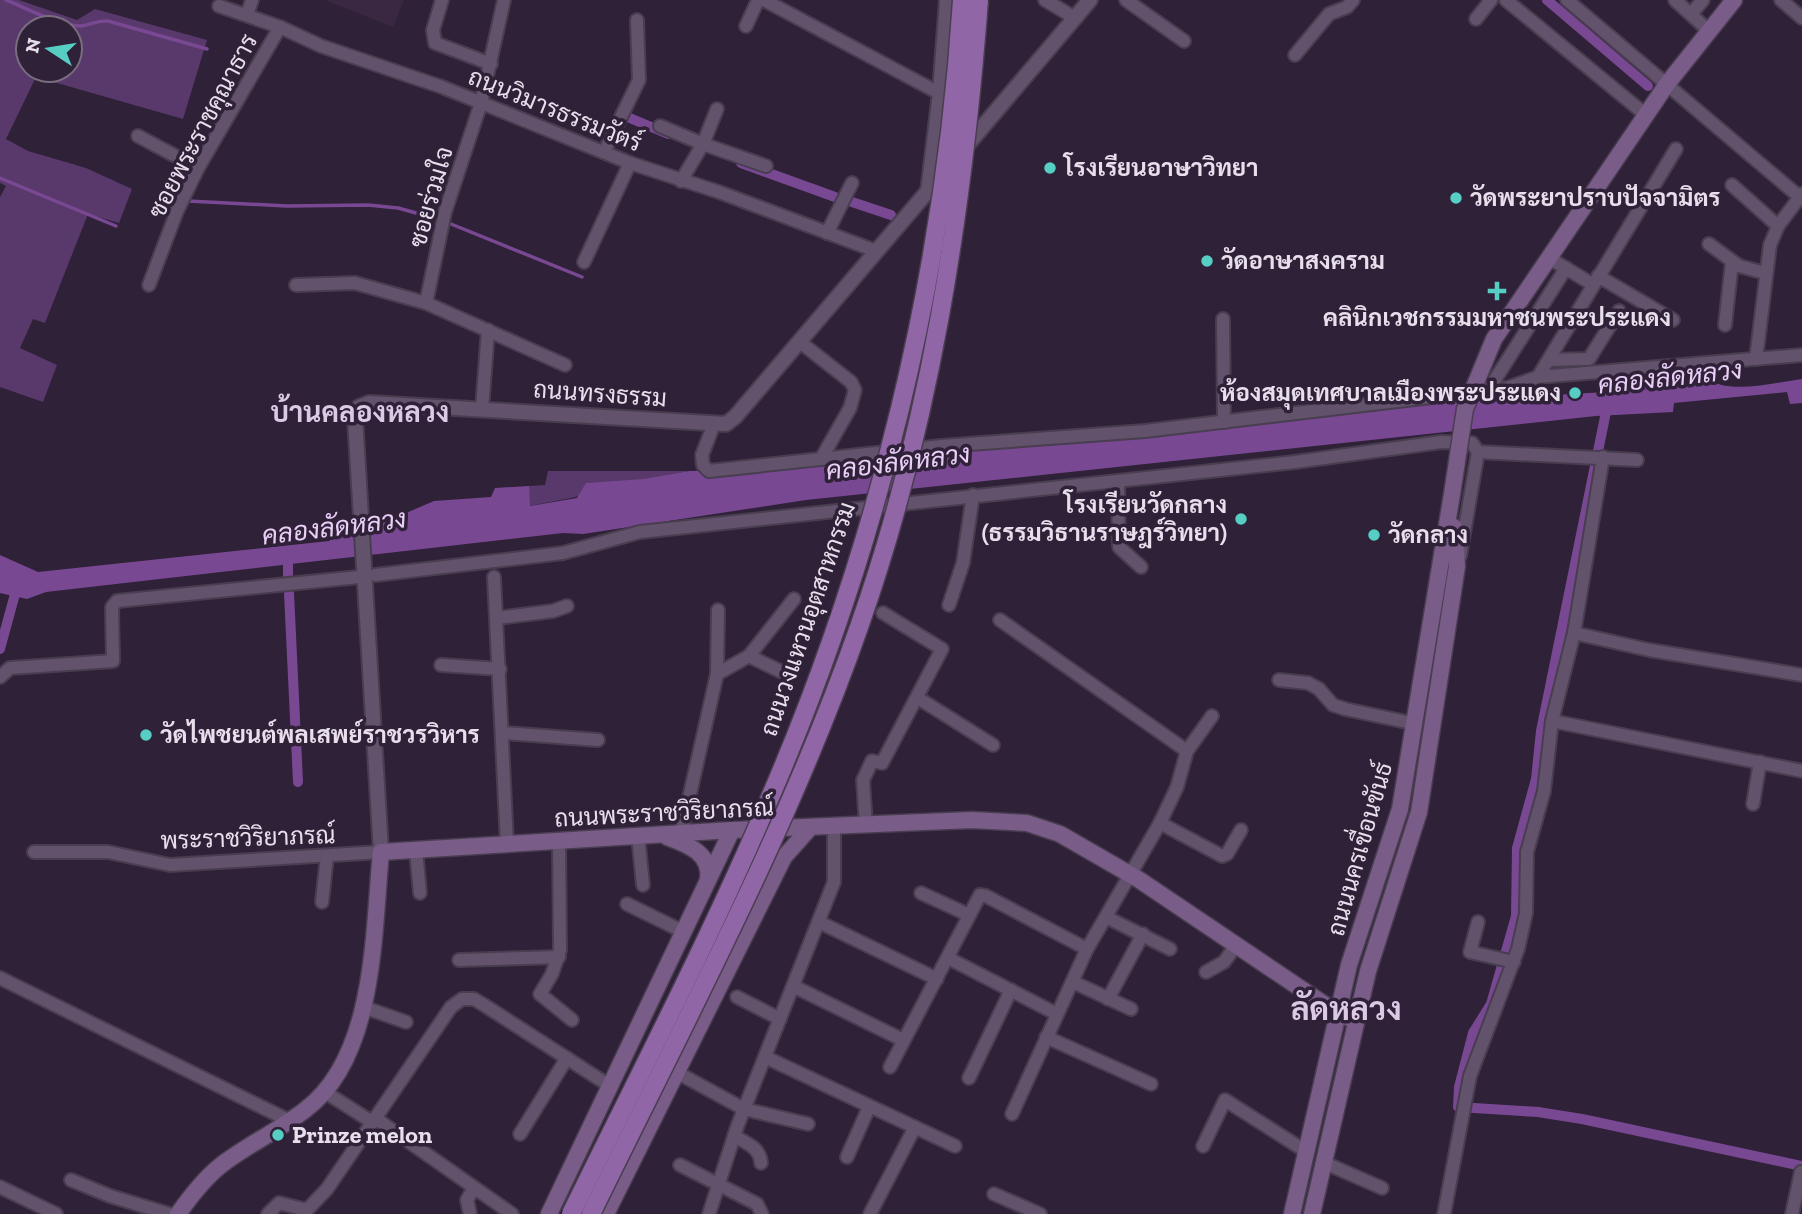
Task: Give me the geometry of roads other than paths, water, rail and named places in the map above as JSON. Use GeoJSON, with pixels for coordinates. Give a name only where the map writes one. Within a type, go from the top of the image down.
{"type":"FeatureCollection","features":[{"type":"Feature","properties":{"kind":"main road","name":"ถนนวงแหวนอุตสาหกรรม"},"geometry":{"type":"LineString","coordinates":[[571,1214],[769,801],[815,684],[854,571],[887,460],[932,251],[950,136],[962,0]]}},
{"type":"Feature","properties":{"kind":"main road","name":"ถนนวงแหวนอุตสาหกรรม"},"geometry":{"type":"LineString","coordinates":[[591,1214],[809,758],[860,625],[917,423],[937,327],[963,163],[979,0]]}},
{"type":"Feature","properties":{"kind":"main road","name":"ถนนนครเขื่อนขันธ์"},"geometry":{"type":"LineString","coordinates":[[1292,1214],[1349,965],[1390,847],[1416,724],[1465,409],[1494,339],[1667,84],[1734,0]]}},
{"type":"Feature","properties":{"kind":"main road","name":"ถนนนครเขื่อนขันธ์"},"geometry":{"type":"LineString","coordinates":[[1312,1214],[1368,971],[1419,812],[1457,566],[1452,494]]}},
{"type":"Feature","properties":{"kind":"main road","name":"ถนนพระราชวิริยาภรณ์"},"geometry":{"type":"LineString","coordinates":[[382,852],[732,830],[834,828],[972,820],[1027,823],[1060,834],[1132,875],[1337,1013],[1355,1020]]}},
{"type":"Feature","properties":{"kind":"main road"},"geometry":{"type":"LineString","coordinates":[[606,1214],[784,857],[809,829]]}},
{"type":"Feature","properties":{"kind":"main road"},"geometry":{"type":"LineString","coordinates":[[549,1214],[732,830]]}},
{"type":"Feature","properties":{"kind":"main road"},"geometry":{"type":"LineString","coordinates":[[662,835],[689,846],[706,858],[710,869],[708,880]]}},
{"type":"Feature","properties":{"kind":"main road"},"geometry":{"type":"LineString","coordinates":[[720,858],[734,845],[753,841],[772,850],[776,860],[775,872],[757,912]]}},
{"type":"Feature","properties":{"kind":"main road"},"geometry":{"type":"LineString","coordinates":[[178,1214],[220,1167],[290,1121],[325,1092],[342,1068],[363,1007],[382,852]]}},
{"type":"Feature","properties":{"kind":"main road"},"geometry":{"type":"LineString","coordinates":[[1321,1090],[1341,1094]]}},
{"type":"Feature","properties":{"kind":"street"},"geometry":{"type":"LineString","coordinates":[[247,15],[252,0]]}},
{"type":"Feature","properties":{"kind":"street"},"geometry":{"type":"LineString","coordinates":[[443,0],[433,30],[435,43],[491,64]]}},
{"type":"Feature","properties":{"kind":"street","name":"ซอยร่วมใจ"},"geometry":{"type":"LineString","coordinates":[[426,303],[445,212],[481,103],[504,0]]}},
{"type":"Feature","properties":{"kind":"street"},"geometry":{"type":"LineString","coordinates":[[746,26],[758,0]]}},
{"type":"Feature","properties":{"kind":"street"},"geometry":{"type":"LineString","coordinates":[[764,0],[939,93]]}},
{"type":"Feature","properties":{"kind":"street"},"geometry":{"type":"LineString","coordinates":[[927,192],[939,93],[946,0]]}},
{"type":"Feature","properties":{"kind":"street"},"geometry":{"type":"LineString","coordinates":[[1045,0],[1075,18]]}},
{"type":"Feature","properties":{"kind":"street"},"geometry":{"type":"LineString","coordinates":[[1090,0],[735,417],[726,424],[714,424],[702,455],[703,465],[709,471],[1224,422],[1507,388],[1538,377],[1802,355]]}},
{"type":"Feature","properties":{"kind":"street"},"geometry":{"type":"LineString","coordinates":[[1126,0],[1184,41]]}},
{"type":"Feature","properties":{"kind":"street"},"geometry":{"type":"LineString","coordinates":[[1295,55],[1329,14],[1347,7],[1353,0]]}},
{"type":"Feature","properties":{"kind":"street"},"geometry":{"type":"LineString","coordinates":[[1476,19],[1491,0]]}},
{"type":"Feature","properties":{"kind":"street"},"geometry":{"type":"LineString","coordinates":[[1506,0],[1646,115]]}},
{"type":"Feature","properties":{"kind":"street"},"geometry":{"type":"LineString","coordinates":[[1567,0],[1801,197],[1778,226],[1770,245],[1756,359]]}},
{"type":"Feature","properties":{"kind":"street"},"geometry":{"type":"LineString","coordinates":[[1675,0],[1709,31]]}},
{"type":"Feature","properties":{"kind":"street"},"geometry":{"type":"LineString","coordinates":[[1691,14],[1703,0]]}},
{"type":"Feature","properties":{"kind":"street"},"geometry":{"type":"LineString","coordinates":[[1781,0],[1802,18]]}},
{"type":"Feature","properties":{"kind":"street","name":"ถนนวิมารธรรมวัตร์"},"geometry":{"type":"LineString","coordinates":[[219,6],[481,103],[630,163],[876,251]]}},
{"type":"Feature","properties":{"kind":"street"},"geometry":{"type":"LineString","coordinates":[[604,152],[639,80],[637,20]]}},
{"type":"Feature","properties":{"kind":"street","name":"ซอยพระราชคุณาธาร"},"geometry":{"type":"LineString","coordinates":[[149,285],[177,211],[198,168],[280,27]]}},
{"type":"Feature","properties":{"kind":"street"},"geometry":{"type":"LineString","coordinates":[[681,181],[703,144],[717,109]]}},
{"type":"Feature","properties":{"kind":"street"},"geometry":{"type":"LineString","coordinates":[[660,126],[766,166]]}},
{"type":"Feature","properties":{"kind":"street"},"geometry":{"type":"LineString","coordinates":[[138,136],[198,168]]}},
{"type":"Feature","properties":{"kind":"street"},"geometry":{"type":"LineString","coordinates":[[1538,377],[1676,149]]}},
{"type":"Feature","properties":{"kind":"street"},"geometry":{"type":"LineString","coordinates":[[584,262],[630,163]]}},
{"type":"Feature","properties":{"kind":"street"},"geometry":{"type":"LineString","coordinates":[[827,233],[852,183]]}},
{"type":"Feature","properties":{"kind":"street"},"geometry":{"type":"LineString","coordinates":[[1732,185],[1778,226]]}},
{"type":"Feature","properties":{"kind":"street"},"geometry":{"type":"LineString","coordinates":[[1709,244],[1732,262],[1765,272]]}},
{"type":"Feature","properties":{"kind":"street"},"geometry":{"type":"LineString","coordinates":[[1549,258],[1673,320]]}},
{"type":"Feature","properties":{"kind":"street"},"geometry":{"type":"LineString","coordinates":[[1725,326],[1732,262]]}},
{"type":"Feature","properties":{"kind":"street"},"geometry":{"type":"LineString","coordinates":[[1489,389],[1566,268]]}},
{"type":"Feature","properties":{"kind":"street"},"geometry":{"type":"LineString","coordinates":[[296,285],[355,283],[426,303],[565,365]]}},
{"type":"Feature","properties":{"kind":"street"},"geometry":{"type":"LineString","coordinates":[[1549,360],[1589,359],[1619,311]]}},
{"type":"Feature","properties":{"kind":"street"},"geometry":{"type":"LineString","coordinates":[[1223,319],[1224,422]]}},
{"type":"Feature","properties":{"kind":"street"},"geometry":{"type":"LineString","coordinates":[[482,409],[488,330]]}},
{"type":"Feature","properties":{"kind":"street"},"geometry":{"type":"LineString","coordinates":[[800,342],[851,382],[855,390],[850,408],[821,459]]}},
{"type":"Feature","properties":{"kind":"street","name":"ถนนทรงธรรม"},"geometry":{"type":"LineString","coordinates":[[382,852],[355,417],[359,407],[369,403],[714,424]]}},
{"type":"Feature","properties":{"kind":"street"},"geometry":{"type":"LineString","coordinates":[[0,677],[9,668],[113,661],[112,607],[117,601],[563,553],[640,532],[1441,443],[1472,443],[1478,452],[1457,566]]}},
{"type":"Feature","properties":{"kind":"street"},"geometry":{"type":"LineString","coordinates":[[1478,452],[1584,455],[1637,460]]}},
{"type":"Feature","properties":{"kind":"street"},"geometry":{"type":"LineString","coordinates":[[1449,1213],[1471,1076],[1507,961],[1526,913],[1527,852],[1544,791],[1552,721],[1574,634],[1601,457]]}},
{"type":"Feature","properties":{"kind":"street"},"geometry":{"type":"LineString","coordinates":[[1118,481],[1119,547],[1141,566]]}},
{"type":"Feature","properties":{"kind":"street"},"geometry":{"type":"LineString","coordinates":[[949,606],[963,563],[973,495]]}},
{"type":"Feature","properties":{"kind":"street"},"geometry":{"type":"LineString","coordinates":[[494,577],[504,733],[507,844]]}},
{"type":"Feature","properties":{"kind":"street"},"geometry":{"type":"LineString","coordinates":[[717,674],[750,656],[794,599]]}},
{"type":"Feature","properties":{"kind":"street"},"geometry":{"type":"LineString","coordinates":[[497,618],[553,611],[567,606]]}},
{"type":"Feature","properties":{"kind":"street"},"geometry":{"type":"LineString","coordinates":[[681,834],[717,674],[718,610]]}},
{"type":"Feature","properties":{"kind":"street"},"geometry":{"type":"LineString","coordinates":[[866,826],[864,778],[872,761],[882,763],[942,649],[883,613]]}},
{"type":"Feature","properties":{"kind":"street"},"geometry":{"type":"LineString","coordinates":[[1000,620],[1187,751]]}},
{"type":"Feature","properties":{"kind":"street"},"geometry":{"type":"LineString","coordinates":[[1574,634],[1649,650],[1802,675]]}},
{"type":"Feature","properties":{"kind":"street"},"geometry":{"type":"LineString","coordinates":[[750,656],[782,672]]}},
{"type":"Feature","properties":{"kind":"street"},"geometry":{"type":"LineString","coordinates":[[441,665],[500,668]]}},
{"type":"Feature","properties":{"kind":"street"},"geometry":{"type":"LineString","coordinates":[[1279,680],[1308,683],[1319,689],[1333,705],[1345,709],[1416,724]]}},
{"type":"Feature","properties":{"kind":"street"},"geometry":{"type":"LineString","coordinates":[[918,698],[993,744]]}},
{"type":"Feature","properties":{"kind":"street"},"geometry":{"type":"LineString","coordinates":[[1012,1114],[1087,949],[1160,823],[1177,787],[1187,751],[1212,716]]}},
{"type":"Feature","properties":{"kind":"street"},"geometry":{"type":"LineString","coordinates":[[1552,721],[1802,771]]}},
{"type":"Feature","properties":{"kind":"street"},"geometry":{"type":"LineString","coordinates":[[504,733],[598,740]]}},
{"type":"Feature","properties":{"kind":"street"},"geometry":{"type":"LineString","coordinates":[[1753,804],[1760,762]]}},
{"type":"Feature","properties":{"kind":"street"},"geometry":{"type":"LineString","coordinates":[[1160,823],[1222,856],[1227,854],[1241,830]]}},
{"type":"Feature","properties":{"kind":"street"},"geometry":{"type":"LineString","coordinates":[[709,1214],[744,1108],[834,882],[834,828]]}},
{"type":"Feature","properties":{"kind":"street"},"geometry":{"type":"LineString","coordinates":[[638,836],[643,885]]}},
{"type":"Feature","properties":{"kind":"street"},"geometry":{"type":"LineString","coordinates":[[559,841],[559,957],[540,994],[572,1020]]}},
{"type":"Feature","properties":{"kind":"street"},"geometry":{"type":"LineString","coordinates":[[416,850],[421,893]]}},
{"type":"Feature","properties":{"kind":"street","name":"พระราชวิริยาภรณ์"},"geometry":{"type":"LineString","coordinates":[[34,852],[108,852],[170,865],[382,852]]}},
{"type":"Feature","properties":{"kind":"street"},"geometry":{"type":"LineString","coordinates":[[322,902],[327,856]]}},
{"type":"Feature","properties":{"kind":"street"},"geometry":{"type":"LineString","coordinates":[[921,893],[969,915]]}},
{"type":"Feature","properties":{"kind":"street"},"geometry":{"type":"LineString","coordinates":[[890,1067],[982,894],[1087,949]]}},
{"type":"Feature","properties":{"kind":"street"},"geometry":{"type":"LineString","coordinates":[[627,904],[684,932]]}},
{"type":"Feature","properties":{"kind":"street"},"geometry":{"type":"LineString","coordinates":[[1106,917],[1170,949]]}},
{"type":"Feature","properties":{"kind":"street"},"geometry":{"type":"LineString","coordinates":[[819,922],[937,979]]}},
{"type":"Feature","properties":{"kind":"street"},"geometry":{"type":"LineString","coordinates":[[1478,922],[1470,952],[1507,961]]}},
{"type":"Feature","properties":{"kind":"street"},"geometry":{"type":"LineString","coordinates":[[1108,999],[1143,934]]}},
{"type":"Feature","properties":{"kind":"street"},"geometry":{"type":"LineString","coordinates":[[1206,972],[1224,962],[1237,944]]}},
{"type":"Feature","properties":{"kind":"street"},"geometry":{"type":"LineString","coordinates":[[459,960],[559,957]]}},
{"type":"Feature","properties":{"kind":"street"},"geometry":{"type":"LineString","coordinates":[[948,958],[1057,1014]]}},
{"type":"Feature","properties":{"kind":"street"},"geometry":{"type":"LineString","coordinates":[[0,978],[290,1121]]}},
{"type":"Feature","properties":{"kind":"street"},"geometry":{"type":"LineString","coordinates":[[1073,982],[1131,1009]]}},
{"type":"Feature","properties":{"kind":"street"},"geometry":{"type":"LineString","coordinates":[[793,986],[903,1040]]}},
{"type":"Feature","properties":{"kind":"street"},"geometry":{"type":"LineString","coordinates":[[969,1078],[1011,990]]}},
{"type":"Feature","properties":{"kind":"street"},"geometry":{"type":"LineString","coordinates":[[737,997],[780,1019]]}},
{"type":"Feature","properties":{"kind":"street"},"geometry":{"type":"LineString","coordinates":[[268,1214],[279,1203],[303,1210],[313,1205],[451,1007],[462,999],[474,999],[610,1086]]}},
{"type":"Feature","properties":{"kind":"street"},"geometry":{"type":"LineString","coordinates":[[363,1007],[406,1022]]}},
{"type":"Feature","properties":{"kind":"street"},"geometry":{"type":"LineString","coordinates":[[1046,1037],[1151,1084]]}},
{"type":"Feature","properties":{"kind":"street"},"geometry":{"type":"LineString","coordinates":[[765,1057],[955,1146]]}},
{"type":"Feature","properties":{"kind":"street"},"geometry":{"type":"LineString","coordinates":[[520,1134],[567,1059]]}},
{"type":"Feature","properties":{"kind":"street"},"geometry":{"type":"LineString","coordinates":[[678,1073],[744,1108],[808,1125]]}},
{"type":"Feature","properties":{"kind":"street"},"geometry":{"type":"LineString","coordinates":[[325,1092],[374,1120],[512,1214]]}},
{"type":"Feature","properties":{"kind":"street"},"geometry":{"type":"LineString","coordinates":[[1203,1146],[1225,1100],[1307,1152]]}},
{"type":"Feature","properties":{"kind":"street"},"geometry":{"type":"LineString","coordinates":[[847,1157],[869,1107]]}},
{"type":"Feature","properties":{"kind":"street"},"geometry":{"type":"LineString","coordinates":[[870,1214],[915,1128]]}},
{"type":"Feature","properties":{"kind":"street"},"geometry":{"type":"LineString","coordinates":[[734,1136],[755,1148],[761,1155],[761,1163]]}},
{"type":"Feature","properties":{"kind":"street"},"geometry":{"type":"LineString","coordinates":[[1325,1163],[1382,1188]]}},
{"type":"Feature","properties":{"kind":"street"},"geometry":{"type":"LineString","coordinates":[[680,1165],[719,1182],[757,1204],[762,1214]]}},
{"type":"Feature","properties":{"kind":"street"},"geometry":{"type":"LineString","coordinates":[[1792,1214],[1801,1172]]}},
{"type":"Feature","properties":{"kind":"street"},"geometry":{"type":"LineString","coordinates":[[71,1180],[110,1196],[169,1214]]}},
{"type":"Feature","properties":{"kind":"street"},"geometry":{"type":"LineString","coordinates":[[0,1187],[56,1214]]}},
{"type":"Feature","properties":{"kind":"street"},"geometry":{"type":"LineString","coordinates":[[470,1214],[467,1200],[474,1188]]}},
{"type":"Feature","properties":{"kind":"street"},"geometry":{"type":"LineString","coordinates":[[994,1194],[1040,1214]]}},
{"type":"Feature","properties":{"kind":"water","name":"คลองลัดหลวง"},"geometry":{"type":"Polygon","coordinates":[[[1707,377],[1715,383],[1738,387],[1802,379],[1802,403],[1790,404],[1787,392],[1674,403],[1673,412],[1596,416],[806,500],[583,534],[563,533],[46,592],[27,599],[0,593],[0,555],[38,572],[329,541],[354,520],[406,513],[434,501],[491,497],[495,488],[529,486],[530,506],[577,498],[586,483],[644,479],[689,471],[755,470],[1500,393],[1500,398],[1658,389],[1707,377]]]}},
{"type":"Feature","properties":{"kind":"waterway"},"geometry":{"type":"LineString","coordinates":[[6,0],[64,23],[81,26],[108,21],[207,49]]}},
{"type":"Feature","properties":{"kind":"waterway"},"geometry":{"type":"LineString","coordinates":[[1547,0],[1648,86]]}},
{"type":"Feature","properties":{"kind":"waterway"},"geometry":{"type":"LineString","coordinates":[[625,116],[668,134]]}},
{"type":"Feature","properties":{"kind":"waterway"},"geometry":{"type":"LineString","coordinates":[[741,163],[835,197]]}},
{"type":"Feature","properties":{"kind":"waterway"},"geometry":{"type":"LineString","coordinates":[[0,178],[116,226]]}},
{"type":"Feature","properties":{"kind":"waterway"},"geometry":{"type":"LineString","coordinates":[[188,201],[287,206],[368,205],[398,208],[438,219]]}},
{"type":"Feature","properties":{"kind":"waterway"},"geometry":{"type":"LineString","coordinates":[[852,202],[891,215]]}},
{"type":"Feature","properties":{"kind":"waterway"},"geometry":{"type":"LineString","coordinates":[[451,224],[582,277]]}},
{"type":"Feature","properties":{"kind":"waterway","name":"คลองลัดหลวง"},"geometry":{"type":"LineString","coordinates":[[1607,407],[1541,731],[1536,779],[1517,848],[1516,916],[1491,1004],[1473,1033],[1459,1087],[1458,1107],[1538,1112],[1582,1119],[1802,1166]]}},
{"type":"Feature","properties":{"kind":"waterway","name":"คลองลัดหลวง"},"geometry":{"type":"LineString","coordinates":[[288,556],[288,575]]}},
{"type":"Feature","properties":{"kind":"waterway"},"geometry":{"type":"LineString","coordinates":[[0,649],[18,583]]}},
{"type":"Feature","properties":{"kind":"waterway"},"geometry":{"type":"LineString","coordinates":[[289,593],[298,782]]}},
{"type":"Feature","properties":{"kind":"place","name":"โรงเรียนอาษาวิทยา"},"geometry":{"type":"Point","coordinates":[1050,168]}},
{"type":"Feature","properties":{"kind":"place","name":"วัดพระยาปราบปัจจามิตร"},"geometry":{"type":"Point","coordinates":[1456,198]}},
{"type":"Feature","properties":{"kind":"place","name":"วัดอาษาสงคราม"},"geometry":{"type":"Point","coordinates":[1207,261]}},
{"type":"Feature","properties":{"kind":"place","name":"คลินิกเวชกรรมมหาชนพระประแดง"},"geometry":{"type":"Point","coordinates":[1497,291]}},
{"type":"Feature","properties":{"kind":"place","name":"ห้องสมุดเทศบาลเมืองพระประแดง"},"geometry":{"type":"Point","coordinates":[1575,393]}},
{"type":"Feature","properties":{"kind":"place","name":"โรงเรียนวัดกลาง (ธรรมวิธานราษฎร์วิทยา)"},"geometry":{"type":"Point","coordinates":[1241,519]}},
{"type":"Feature","properties":{"kind":"place","name":"วัดกลาง"},"geometry":{"type":"Point","coordinates":[1374,535]}},
{"type":"Feature","properties":{"kind":"place","name":"วัดไพชยนต์พลเสพย์ราชวรวิหาร"},"geometry":{"type":"Point","coordinates":[146,735]}},
{"type":"Feature","properties":{"kind":"place","name":"Prinze melon"},"geometry":{"type":"Point","coordinates":[278,1135]}},
{"type":"Feature","properties":{"kind":"district","name":"บ้านคลองหลวง"},"geometry":{"type":"Point","coordinates":[360,412]}},
{"type":"Feature","properties":{"kind":"district","name":"ลัดหลวง"},"geometry":{"type":"Point","coordinates":[1346,1009]}}]}
